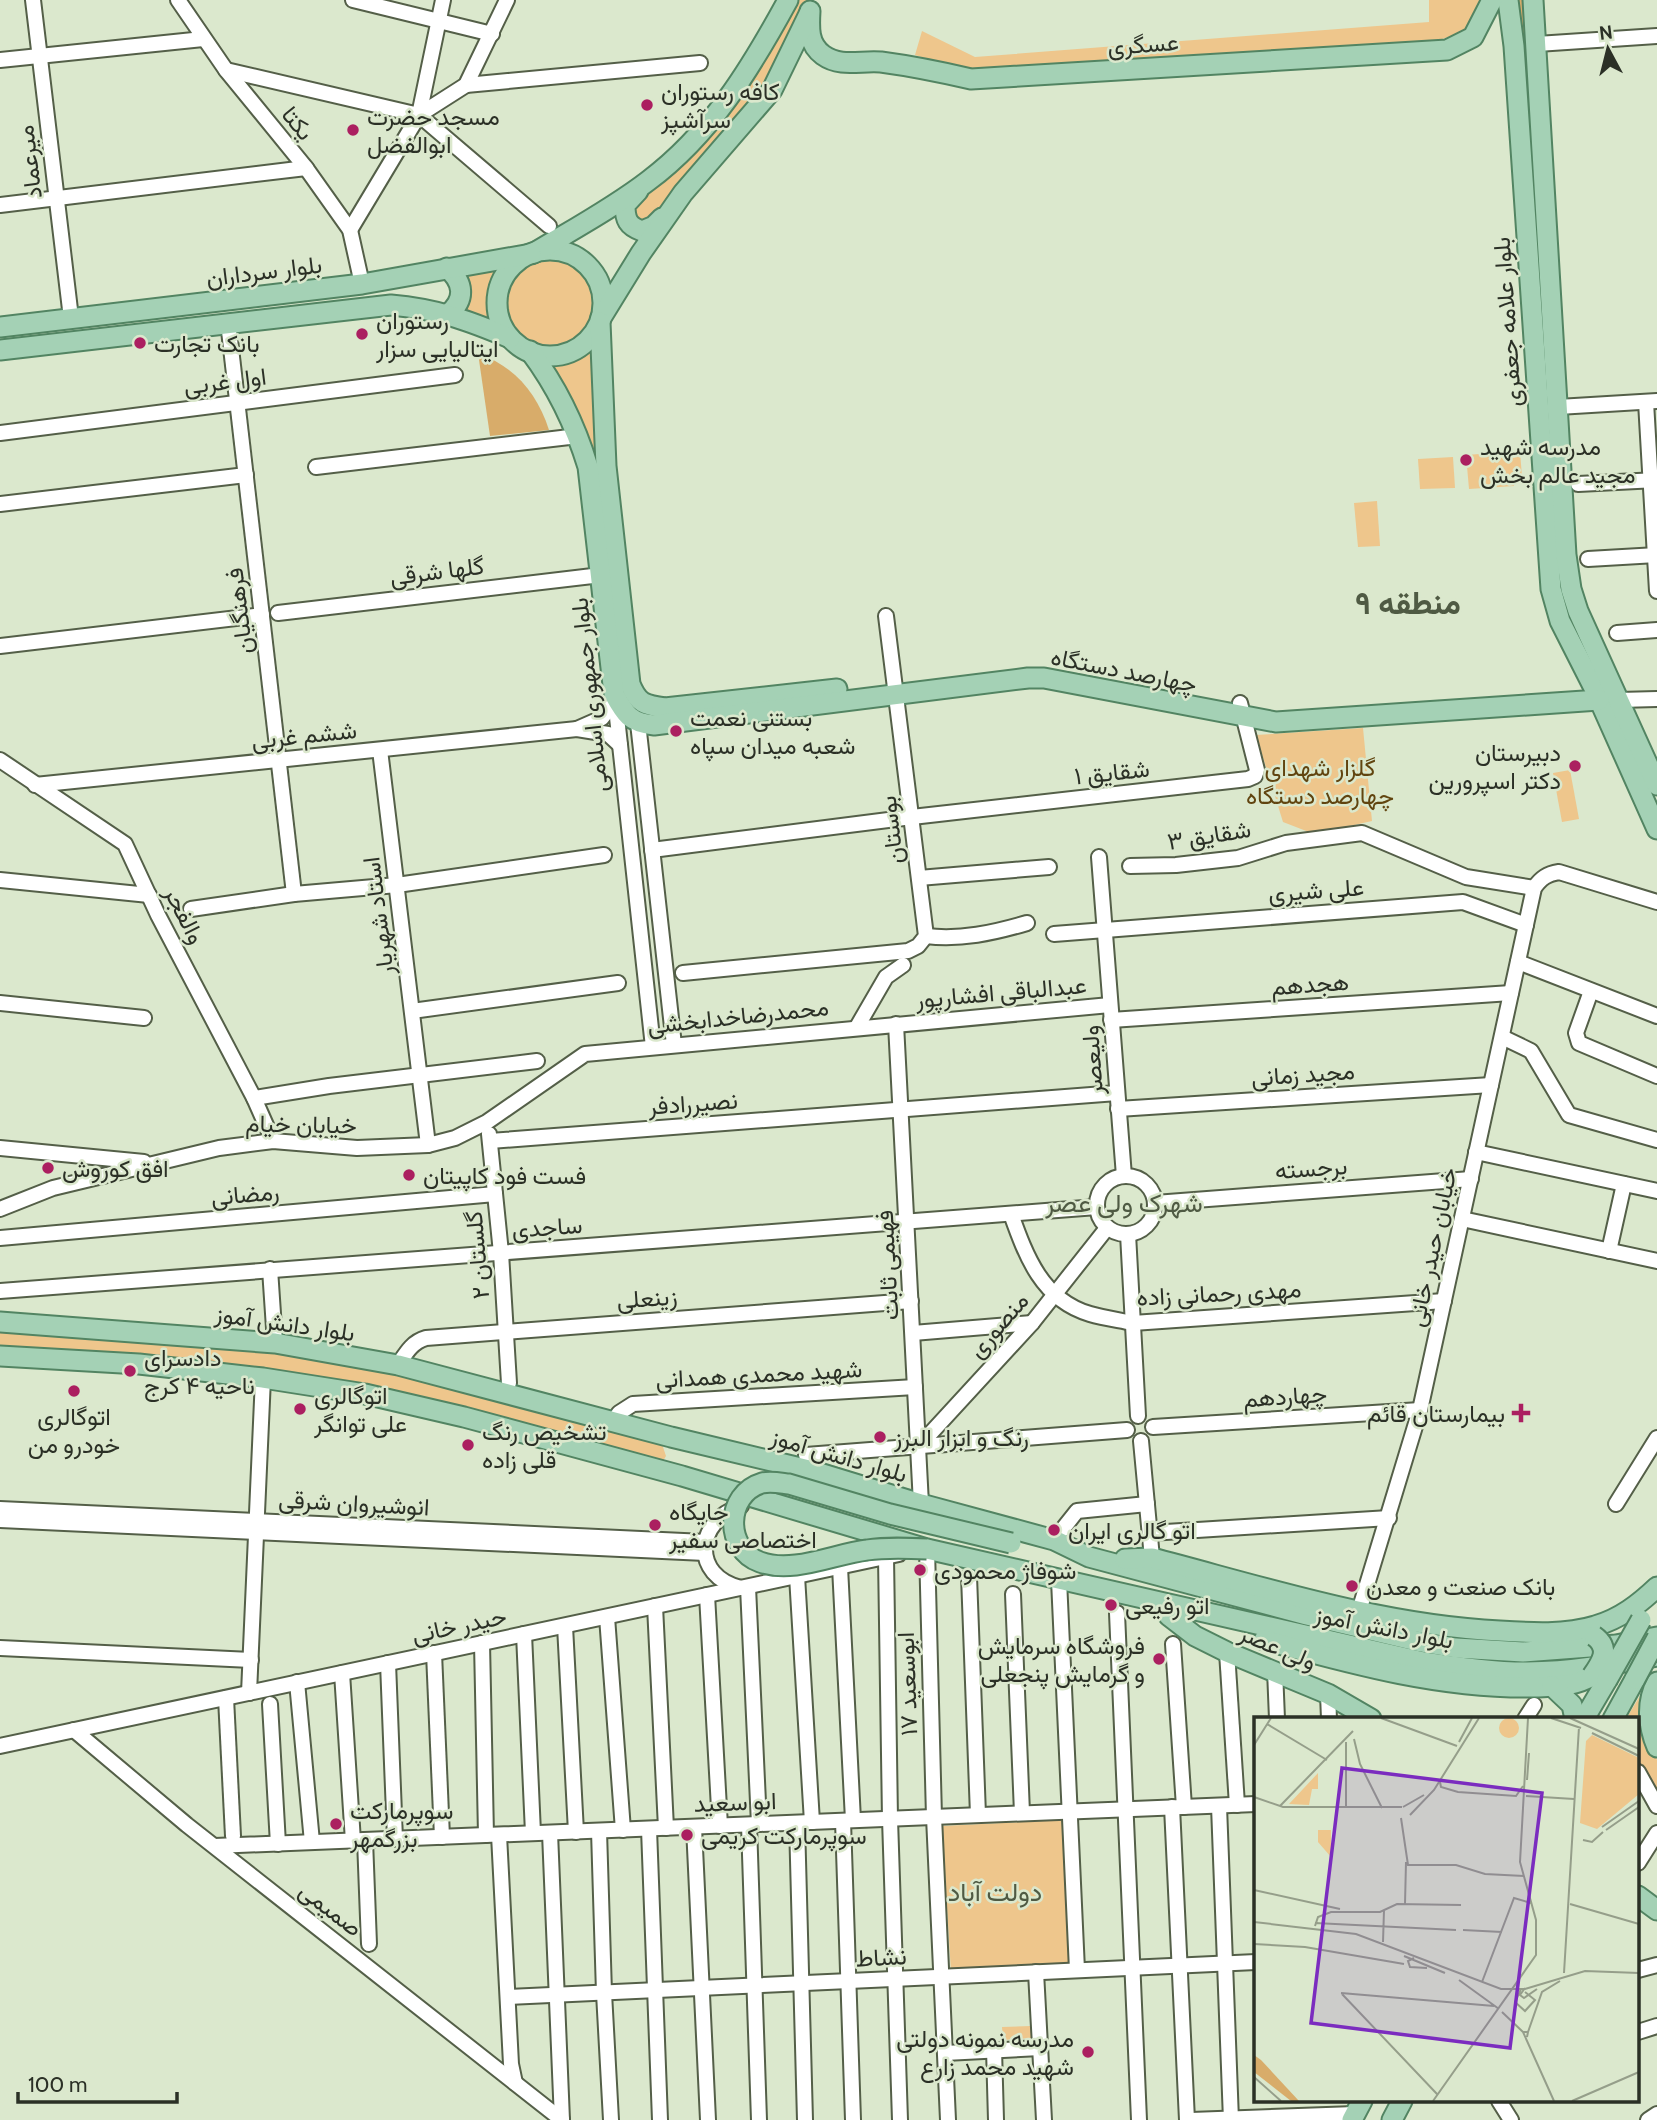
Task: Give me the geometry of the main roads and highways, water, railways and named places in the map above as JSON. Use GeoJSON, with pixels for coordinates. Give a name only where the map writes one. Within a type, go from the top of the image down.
{"type":"FeatureCollection","features":[{"type":"Feature","properties":{"kind":"main road"},"geometry":{"type":"LineString","coordinates":[[788,0],[736,91],[702,131],[625,205],[625,215],[632,228],[642,232],[654,226],[772,90],[813,6]]}},
{"type":"Feature","properties":{"kind":"main road","name":"عسگری"},"geometry":{"type":"LineString","coordinates":[[813,6],[809,28],[812,41],[827,58],[841,63],[876,61],[924,68],[971,79],[1447,50],[1473,37],[1493,0]]}},
{"type":"Feature","properties":{"kind":"main road","name":"بلوار علامه جعفری"},"geometry":{"type":"LineString","coordinates":[[1508,0],[1514,46],[1551,589],[1560,621],[1657,785]]}},
{"type":"Feature","properties":{"kind":"main road","name":"بلوار علامه جعفری"},"geometry":{"type":"LineString","coordinates":[[1533,0],[1565,543],[1571,589],[1604,696],[1657,829]]}},
{"type":"Feature","properties":{"kind":"main road"},"geometry":{"type":"LineString","coordinates":[[646,183],[518,261],[508,271],[501,284],[498,312],[502,326],[510,338],[530,351],[558,355],[571,351],[593,334],[671,209]]}},
{"type":"Feature","properties":{"kind":"main road"},"geometry":{"type":"LineString","coordinates":[[533,253],[563,251],[587,265],[596,276],[601,290],[603,304],[600,320]]}},
{"type":"Feature","properties":{"kind":"main road","name":"بلوار سرداران"},"geometry":{"type":"LineString","coordinates":[[0,327],[362,284],[533,253]]}},
{"type":"Feature","properties":{"kind":"main road"},"geometry":{"type":"LineString","coordinates":[[447,268],[460,282],[461,291],[455,308],[448,314]]}},
{"type":"Feature","properties":{"kind":"main road","name":"بلوار سرداران"},"geometry":{"type":"LineString","coordinates":[[0,350],[391,305],[424,308],[448,314],[510,338]]}},
{"type":"Feature","properties":{"kind":"main road","name":"بلوار جمهوری اسلامی"},"geometry":{"type":"LineString","coordinates":[[600,320],[607,467],[630,684],[636,698]]}},
{"type":"Feature","properties":{"kind":"main road","name":"بلوار جمهوری اسلامی"},"geometry":{"type":"LineString","coordinates":[[530,351],[550,378],[578,436],[588,467],[614,697],[624,711],[638,723]]}},
{"type":"Feature","properties":{"kind":"main road","name":"چهارصد دستگاه"},"geometry":{"type":"LineString","coordinates":[[636,698],[648,706],[665,708],[1044,678],[1275,716],[1604,696]]}},
{"type":"Feature","properties":{"kind":"main road","name":"چهارصد دستگاه"},"geometry":{"type":"LineString","coordinates":[[638,723],[654,725],[896,688]]}},
{"type":"Feature","properties":{"kind":"main road","name":"بلوار دانش آموز"},"geometry":{"type":"LineString","coordinates":[[0,1322],[275,1343],[398,1365],[671,1437],[813,1471],[921,1504],[1054,1539],[1096,1558],[1307,1615],[1456,1648],[1523,1652],[1616,1645],[1657,1638]]}},
{"type":"Feature","properties":{"kind":"main road","name":"بلوار دانش آموز"},"geometry":{"type":"LineString","coordinates":[[0,1356],[139,1364],[263,1378],[365,1394],[665,1471],[927,1549],[1365,1650],[1455,1667],[1491,1671],[1569,1670],[1657,1656]]}},
{"type":"Feature","properties":{"kind":"main road"},"geometry":{"type":"LineString","coordinates":[[665,1471],[680,1462],[682,1452],[681,1446],[671,1437]]}},
{"type":"Feature","properties":{"kind":"main road"},"geometry":{"type":"LineString","coordinates":[[927,1549],[865,1550],[804,1563],[769,1564],[759,1562],[742,1548],[735,1535],[734,1514],[738,1501],[748,1490],[763,1483],[775,1482],[890,1514],[1011,1543],[1096,1558],[1152,1558],[1359,1611],[1423,1624],[1524,1633],[1585,1633],[1602,1641],[1605,1651],[1600,1678]]}},
{"type":"Feature","properties":{"kind":"main road"},"geometry":{"type":"LineString","coordinates":[[1100,1588],[1111,1597],[1170,1616],[1359,1665],[1429,1679],[1486,1686],[1552,1686],[1577,1684],[1600,1678]]}},
{"type":"Feature","properties":{"kind":"main road"},"geometry":{"type":"LineString","coordinates":[[1585,1633],[1619,1617],[1657,1588]]}},
{"type":"Feature","properties":{"kind":"main road"},"geometry":{"type":"LineString","coordinates":[[1585,1717],[1600,1678],[1641,1620],[1657,1588]]}},
{"type":"Feature","properties":{"kind":"main road","name":"ولی عصر"},"geometry":{"type":"LineString","coordinates":[[1170,1616],[1195,1636],[1328,1694],[1368,1717]]}},
{"type":"Feature","properties":{"kind":"main road"},"geometry":{"type":"LineString","coordinates":[[1614,1717],[1657,1638]]}},
{"type":"Feature","properties":{"kind":"main road"},"geometry":{"type":"LineString","coordinates":[[1655,1685],[1649,1712],[1657,1747]]}},
{"type":"Feature","properties":{"kind":"main road"},"geometry":{"type":"LineString","coordinates":[[1552,1686],[1572,1705],[1575,1717]]}},
{"type":"Feature","properties":{"kind":"place","name":"کافه رستوران سرآشپز"},"geometry":{"type":"Point","coordinates":[647,105]}},
{"type":"Feature","properties":{"kind":"place","name":"مسجد حضرت ابوالفضل"},"geometry":{"type":"Point","coordinates":[353,130]}},
{"type":"Feature","properties":{"kind":"place","name":"رستوران ایتالیایی سزار"},"geometry":{"type":"Point","coordinates":[362,334]}},
{"type":"Feature","properties":{"kind":"place","name":"بانک تجارت"},"geometry":{"type":"Point","coordinates":[140,343]}},
{"type":"Feature","properties":{"kind":"place","name":"مدرسه شهید مجید عالم بخش"},"geometry":{"type":"Point","coordinates":[1466,460]}},
{"type":"Feature","properties":{"kind":"place","name":"بستنی نعمت شعبه میدان سپاه"},"geometry":{"type":"Point","coordinates":[676,731]}},
{"type":"Feature","properties":{"kind":"place","name":"دبیرستان دکتر اسپرورین"},"geometry":{"type":"Point","coordinates":[1575,766]}},
{"type":"Feature","properties":{"kind":"place","name":"افق کوروش"},"geometry":{"type":"Point","coordinates":[48,1168]}},
{"type":"Feature","properties":{"kind":"place","name":"فست فود کاپیتان"},"geometry":{"type":"Point","coordinates":[409,1175]}},
{"type":"Feature","properties":{"kind":"place","name":"دادسرای ناحیه ۴ کرج"},"geometry":{"type":"Point","coordinates":[130,1371]}},
{"type":"Feature","properties":{"kind":"place","name":"اتوگالری خودرو من"},"geometry":{"type":"Point","coordinates":[74,1391]}},
{"type":"Feature","properties":{"kind":"place","name":"اتوگالری علی توانگر"},"geometry":{"type":"Point","coordinates":[300,1409]}},
{"type":"Feature","properties":{"kind":"place","name":"بیمارستان قائم"},"geometry":{"type":"Point","coordinates":[1521,1413]}},
{"type":"Feature","properties":{"kind":"place","name":"رنگ و ابزار البرز"},"geometry":{"type":"Point","coordinates":[880,1437]}},
{"type":"Feature","properties":{"kind":"place","name":"تشخیص رنگ قلی زاده"},"geometry":{"type":"Point","coordinates":[468,1445]}},
{"type":"Feature","properties":{"kind":"place","name":"جایگاه اختصاصی سفیر"},"geometry":{"type":"Point","coordinates":[655,1525]}},
{"type":"Feature","properties":{"kind":"place","name":"اتو گالری ایران"},"geometry":{"type":"Point","coordinates":[1054,1530]}},
{"type":"Feature","properties":{"kind":"place","name":"شوفاژ محمودی"},"geometry":{"type":"Point","coordinates":[920,1570]}},
{"type":"Feature","properties":{"kind":"place","name":"بانک صنعت و معدن"},"geometry":{"type":"Point","coordinates":[1352,1586]}},
{"type":"Feature","properties":{"kind":"place","name":"اتو رفیعی"},"geometry":{"type":"Point","coordinates":[1111,1605]}},
{"type":"Feature","properties":{"kind":"place","name":"فروشگاه سرمایش و گرمایش پنجعلی"},"geometry":{"type":"Point","coordinates":[1159,1659]}},
{"type":"Feature","properties":{"kind":"place","name":"سوپرمارکت بزرگمهر"},"geometry":{"type":"Point","coordinates":[336,1824]}},
{"type":"Feature","properties":{"kind":"place","name":"سوپرمارکت کریمی"},"geometry":{"type":"Point","coordinates":[687,1835]}},
{"type":"Feature","properties":{"kind":"place","name":"مدرسه نمونه دولتی شهید محمد زارع"},"geometry":{"type":"Point","coordinates":[1088,2052]}},
{"type":"Feature","properties":{"kind":"district","name":"منطقه ۹"},"geometry":{"type":"Point","coordinates":[1408,602]}},
{"type":"Feature","properties":{"kind":"district","name":"شهرک ولی عصر"},"geometry":{"type":"Point","coordinates":[1124,1203]}},
{"type":"Feature","properties":{"kind":"district","name":"دولت آباد"},"geometry":{"type":"Point","coordinates":[995,1892]}},
{"type":"Feature","properties":{"kind":"park label","name":"گلزار شهدای چهارصد دستگاه"},"geometry":{"type":"Point","coordinates":[1320,781]}}]}
